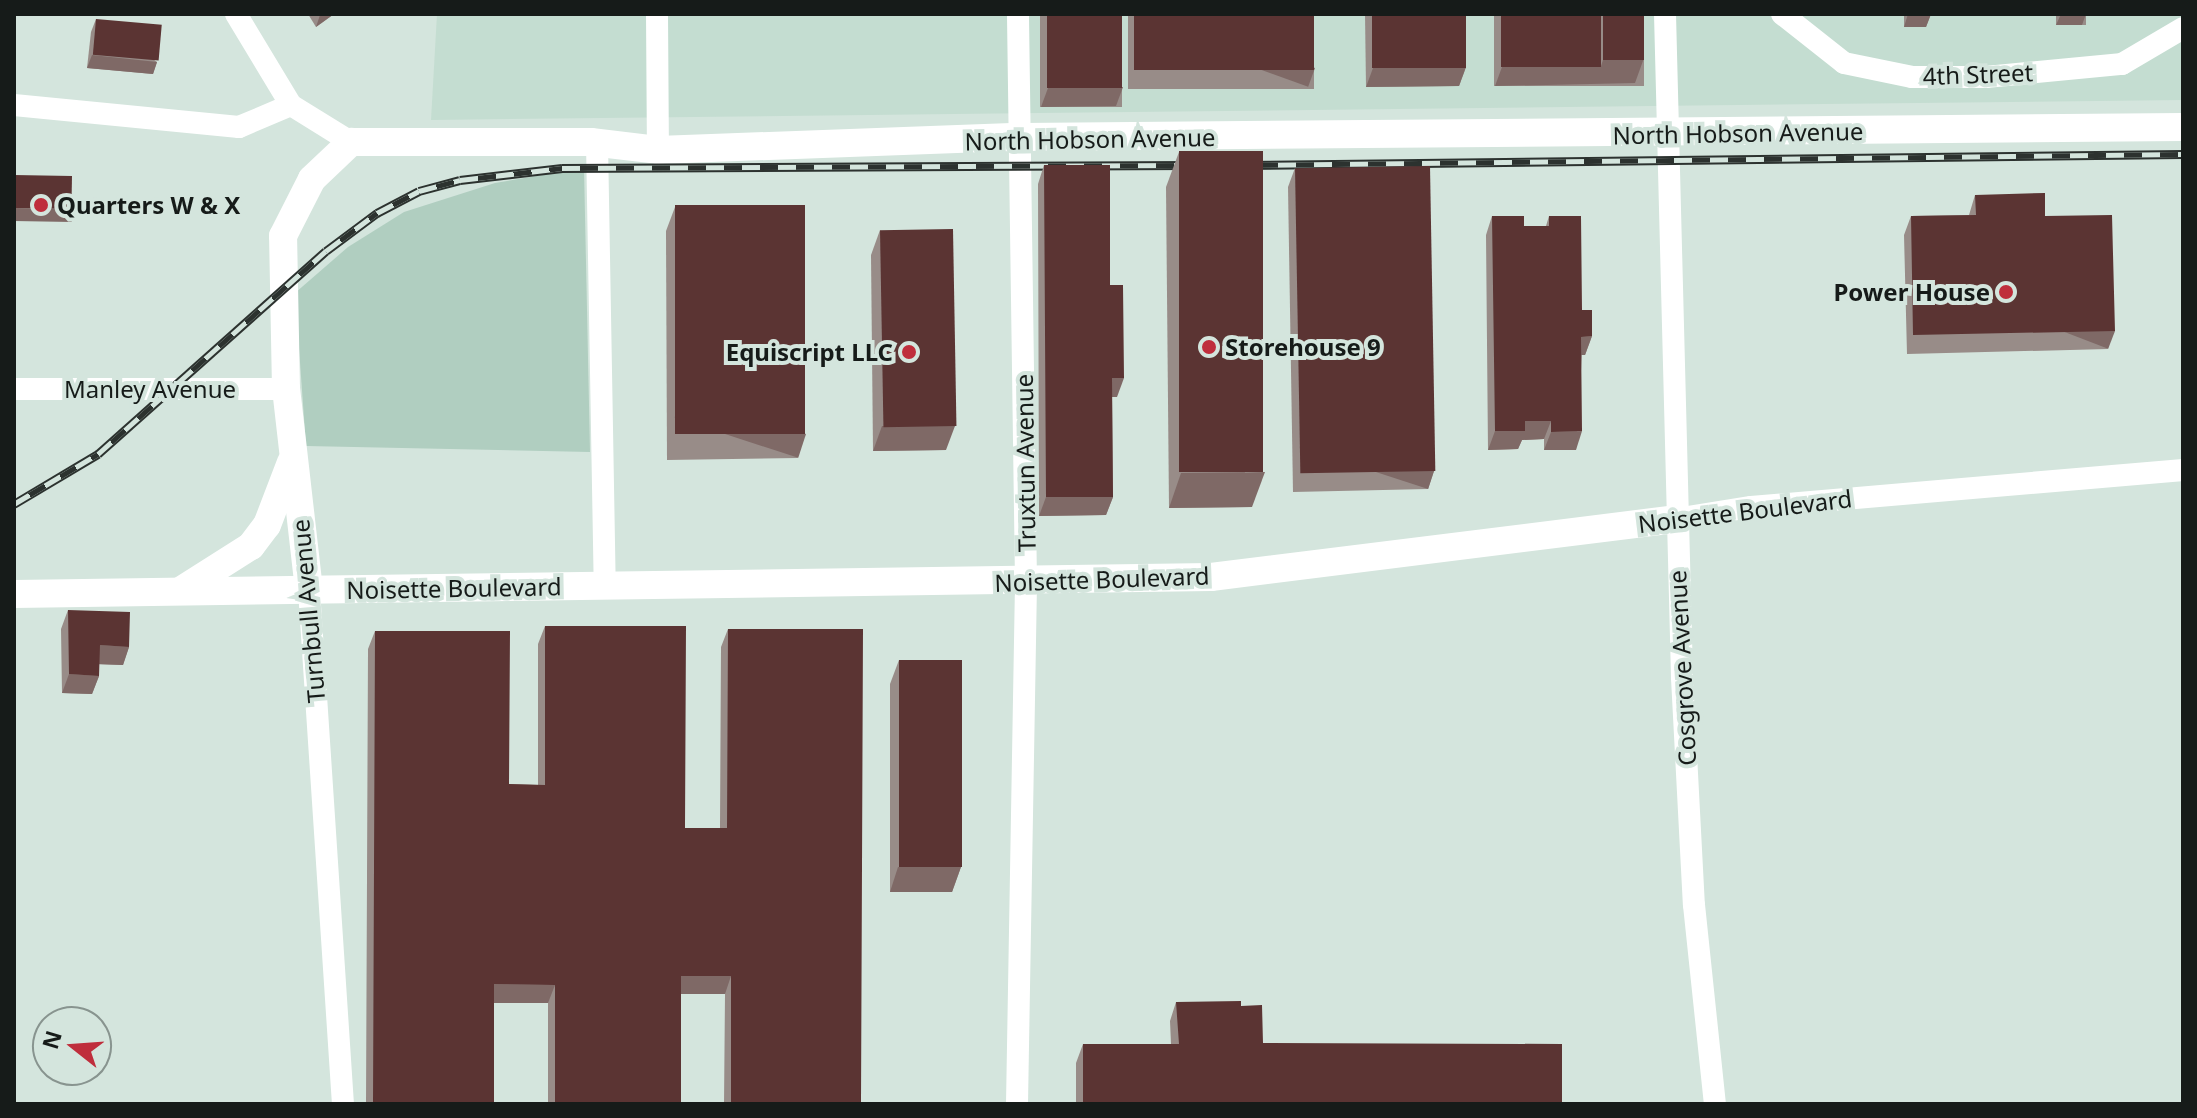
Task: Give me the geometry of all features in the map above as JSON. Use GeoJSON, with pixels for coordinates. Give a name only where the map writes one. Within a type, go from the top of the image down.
{"type":"FeatureCollection","features":[{"type":"Feature","properties":{"kind":"street"},"geometry":{"type":"LineString","coordinates":[[236,14],[291,105],[351,142]]}},
{"type":"Feature","properties":{"kind":"street"},"geometry":{"type":"LineString","coordinates":[[657,14],[658,150]]}},
{"type":"Feature","properties":{"kind":"street","name":"Truxtun Avenue"},"geometry":{"type":"LineString","coordinates":[[1017,1104],[1026,582],[1018,14]]}},
{"type":"Feature","properties":{"kind":"street","name":"Cosgrove Avenue"},"geometry":{"type":"LineString","coordinates":[[1665,14],[1670,135],[1675,519],[1694,905],[1715,1104]]}},
{"type":"Feature","properties":{"kind":"street","name":"4th Street"},"geometry":{"type":"LineString","coordinates":[[1782,14],[1844,63],[1912,77],[1986,77],[2122,64],[2183,28]]}},
{"type":"Feature","properties":{"kind":"street"},"geometry":{"type":"LineString","coordinates":[[14,105],[239,127],[291,105]]}},
{"type":"Feature","properties":{"kind":"street","name":"North Hobson Avenue"},"geometry":{"type":"LineString","coordinates":[[351,142],[597,142],[658,150],[1021,137],[1670,135],[2183,127]]}},
{"type":"Feature","properties":{"kind":"street","name":"Turnbull Avenue"},"geometry":{"type":"LineString","coordinates":[[343,1104],[309,590],[286,389],[283,236],[312,179],[351,142]]}},
{"type":"Feature","properties":{"kind":"street"},"geometry":{"type":"LineString","coordinates":[[597,142],[605,586]]}},
{"type":"Feature","properties":{"kind":"street","name":"Manley Avenue"},"geometry":{"type":"LineString","coordinates":[[14,389],[286,389]]}},
{"type":"Feature","properties":{"kind":"street"},"geometry":{"type":"LineString","coordinates":[[178,592],[251,546],[267,525],[293,453]]}},
{"type":"Feature","properties":{"kind":"street","name":"Noisette Boulevard"},"geometry":{"type":"LineString","coordinates":[[14,594],[1211,577],[1751,507],[2183,470]]}},
{"type":"Feature","properties":{"kind":"shaded area"},"geometry":{"type":"Polygon","coordinates":[[[437,14],[2183,14],[2183,100],[431,120],[437,14]]]}},
{"type":"Feature","properties":{"kind":"shaded area"},"geometry":{"type":"Polygon","coordinates":[[[584,168],[590,452],[306,446],[295,293],[348,247],[404,212],[495,183],[584,168]]]}},
{"type":"Feature","properties":{"kind":"building"},"geometry":{"type":"Polygon","coordinates":[[[1047,14],[1122,14],[1122,88],[1047,88],[1047,14]]]}},
{"type":"Feature","properties":{"kind":"building"},"geometry":{"type":"Polygon","coordinates":[[[1134,14],[1314,14],[1314,70],[1134,70],[1134,14]]]}},
{"type":"Feature","properties":{"kind":"building"},"geometry":{"type":"Polygon","coordinates":[[[1372,14],[1466,14],[1466,68],[1372,68],[1372,14]]]}},
{"type":"Feature","properties":{"kind":"building"},"geometry":{"type":"Polygon","coordinates":[[[1501,14],[1601,14],[1601,67],[1501,67],[1501,14]]]}},
{"type":"Feature","properties":{"kind":"building"},"geometry":{"type":"Polygon","coordinates":[[[1603,14],[1644,14],[1644,60],[1603,60],[1603,14]]]}},
{"type":"Feature","properties":{"kind":"building"},"geometry":{"type":"Polygon","coordinates":[[[96,19],[162,25],[159,61],[93,55],[96,19]]]}},
{"type":"Feature","properties":{"kind":"building","name":"Storehouse 9"},"geometry":{"type":"Polygon","coordinates":[[[1179,151],[1263,151],[1263,472],[1179,472],[1179,151]]]}},
{"type":"Feature","properties":{"kind":"building"},"geometry":{"type":"Polygon","coordinates":[[[1044,165],[1110,165],[1110,285],[1123,285],[1124,378],[1112,378],[1113,497],[1046,497],[1044,165]]]}},
{"type":"Feature","properties":{"kind":"building"},"geometry":{"type":"Polygon","coordinates":[[[1430,166],[1435,471],[1300,473],[1295,168],[1430,166]]]}},
{"type":"Feature","properties":{"kind":"building"},"geometry":{"type":"Polygon","coordinates":[[[14,175],[72,176],[71,209],[14,208],[14,175]]]}},
{"type":"Feature","properties":{"kind":"building","name":"Power House"},"geometry":{"type":"Polygon","coordinates":[[[2045,193],[2045,216],[2112,215],[2115,331],[1913,335],[1911,216],[1976,215],[1975,195],[2045,193]]]}},
{"type":"Feature","properties":{"kind":"building"},"geometry":{"type":"Polygon","coordinates":[[[675,205],[805,205],[805,434],[675,434],[675,205]]]}},
{"type":"Feature","properties":{"kind":"building"},"geometry":{"type":"Polygon","coordinates":[[[1492,216],[1524,216],[1524,226],[1549,226],[1549,216],[1581,216],[1582,310],[1592,310],[1592,336],[1581,337],[1582,431],[1551,432],[1551,421],[1525,421],[1525,431],[1495,431],[1492,216]]]}},
{"type":"Feature","properties":{"kind":"building","name":"Equiscript LLC"},"geometry":{"type":"Polygon","coordinates":[[[953,229],[956,426],[883,427],[880,230],[953,229]]]}},
{"type":"Feature","properties":{"kind":"building"},"geometry":{"type":"Polygon","coordinates":[[[68,610],[130,612],[129,647],[100,645],[99,676],[69,674],[68,610]]]}},
{"type":"Feature","properties":{"kind":"building"},"geometry":{"type":"Polygon","coordinates":[[[545,626],[686,626],[685,828],[727,828],[728,629],[863,629],[861,1104],[731,1104],[731,976],[681,976],[681,1104],[555,1104],[555,985],[494,984],[494,1104],[373,1104],[375,631],[510,631],[509,784],[545,785],[545,626]]]}},
{"type":"Feature","properties":{"kind":"building"},"geometry":{"type":"Polygon","coordinates":[[[899,660],[962,660],[962,867],[899,867],[899,660]]]}},
{"type":"Feature","properties":{"kind":"building"},"geometry":{"type":"Polygon","coordinates":[[[1241,1001],[1241,1006],[1262,1005],[1263,1043],[1562,1044],[1562,1104],[1083,1104],[1083,1044],[1179,1044],[1176,1002],[1241,1001]]]}},
{"type":"Feature","properties":{"kind":"railway"},"geometry":{"type":"LineString","coordinates":[[1242,165],[2183,154]]}},
{"type":"Feature","properties":{"kind":"railway"},"geometry":{"type":"LineString","coordinates":[[14,504],[98,454],[326,251],[377,213],[419,191],[460,180],[562,168],[1194,165]]}},
{"type":"Feature","properties":{"kind":"place","name":"Quarters W & X"},"geometry":{"type":"Point","coordinates":[41,205]}},
{"type":"Feature","properties":{"kind":"place","name":"Power House"},"geometry":{"type":"Point","coordinates":[2006,292]}},
{"type":"Feature","properties":{"kind":"place","name":"Storehouse 9"},"geometry":{"type":"Point","coordinates":[1209,347]}},
{"type":"Feature","properties":{"kind":"place","name":"Equiscript LLC"},"geometry":{"type":"Point","coordinates":[909,352]}}]}
